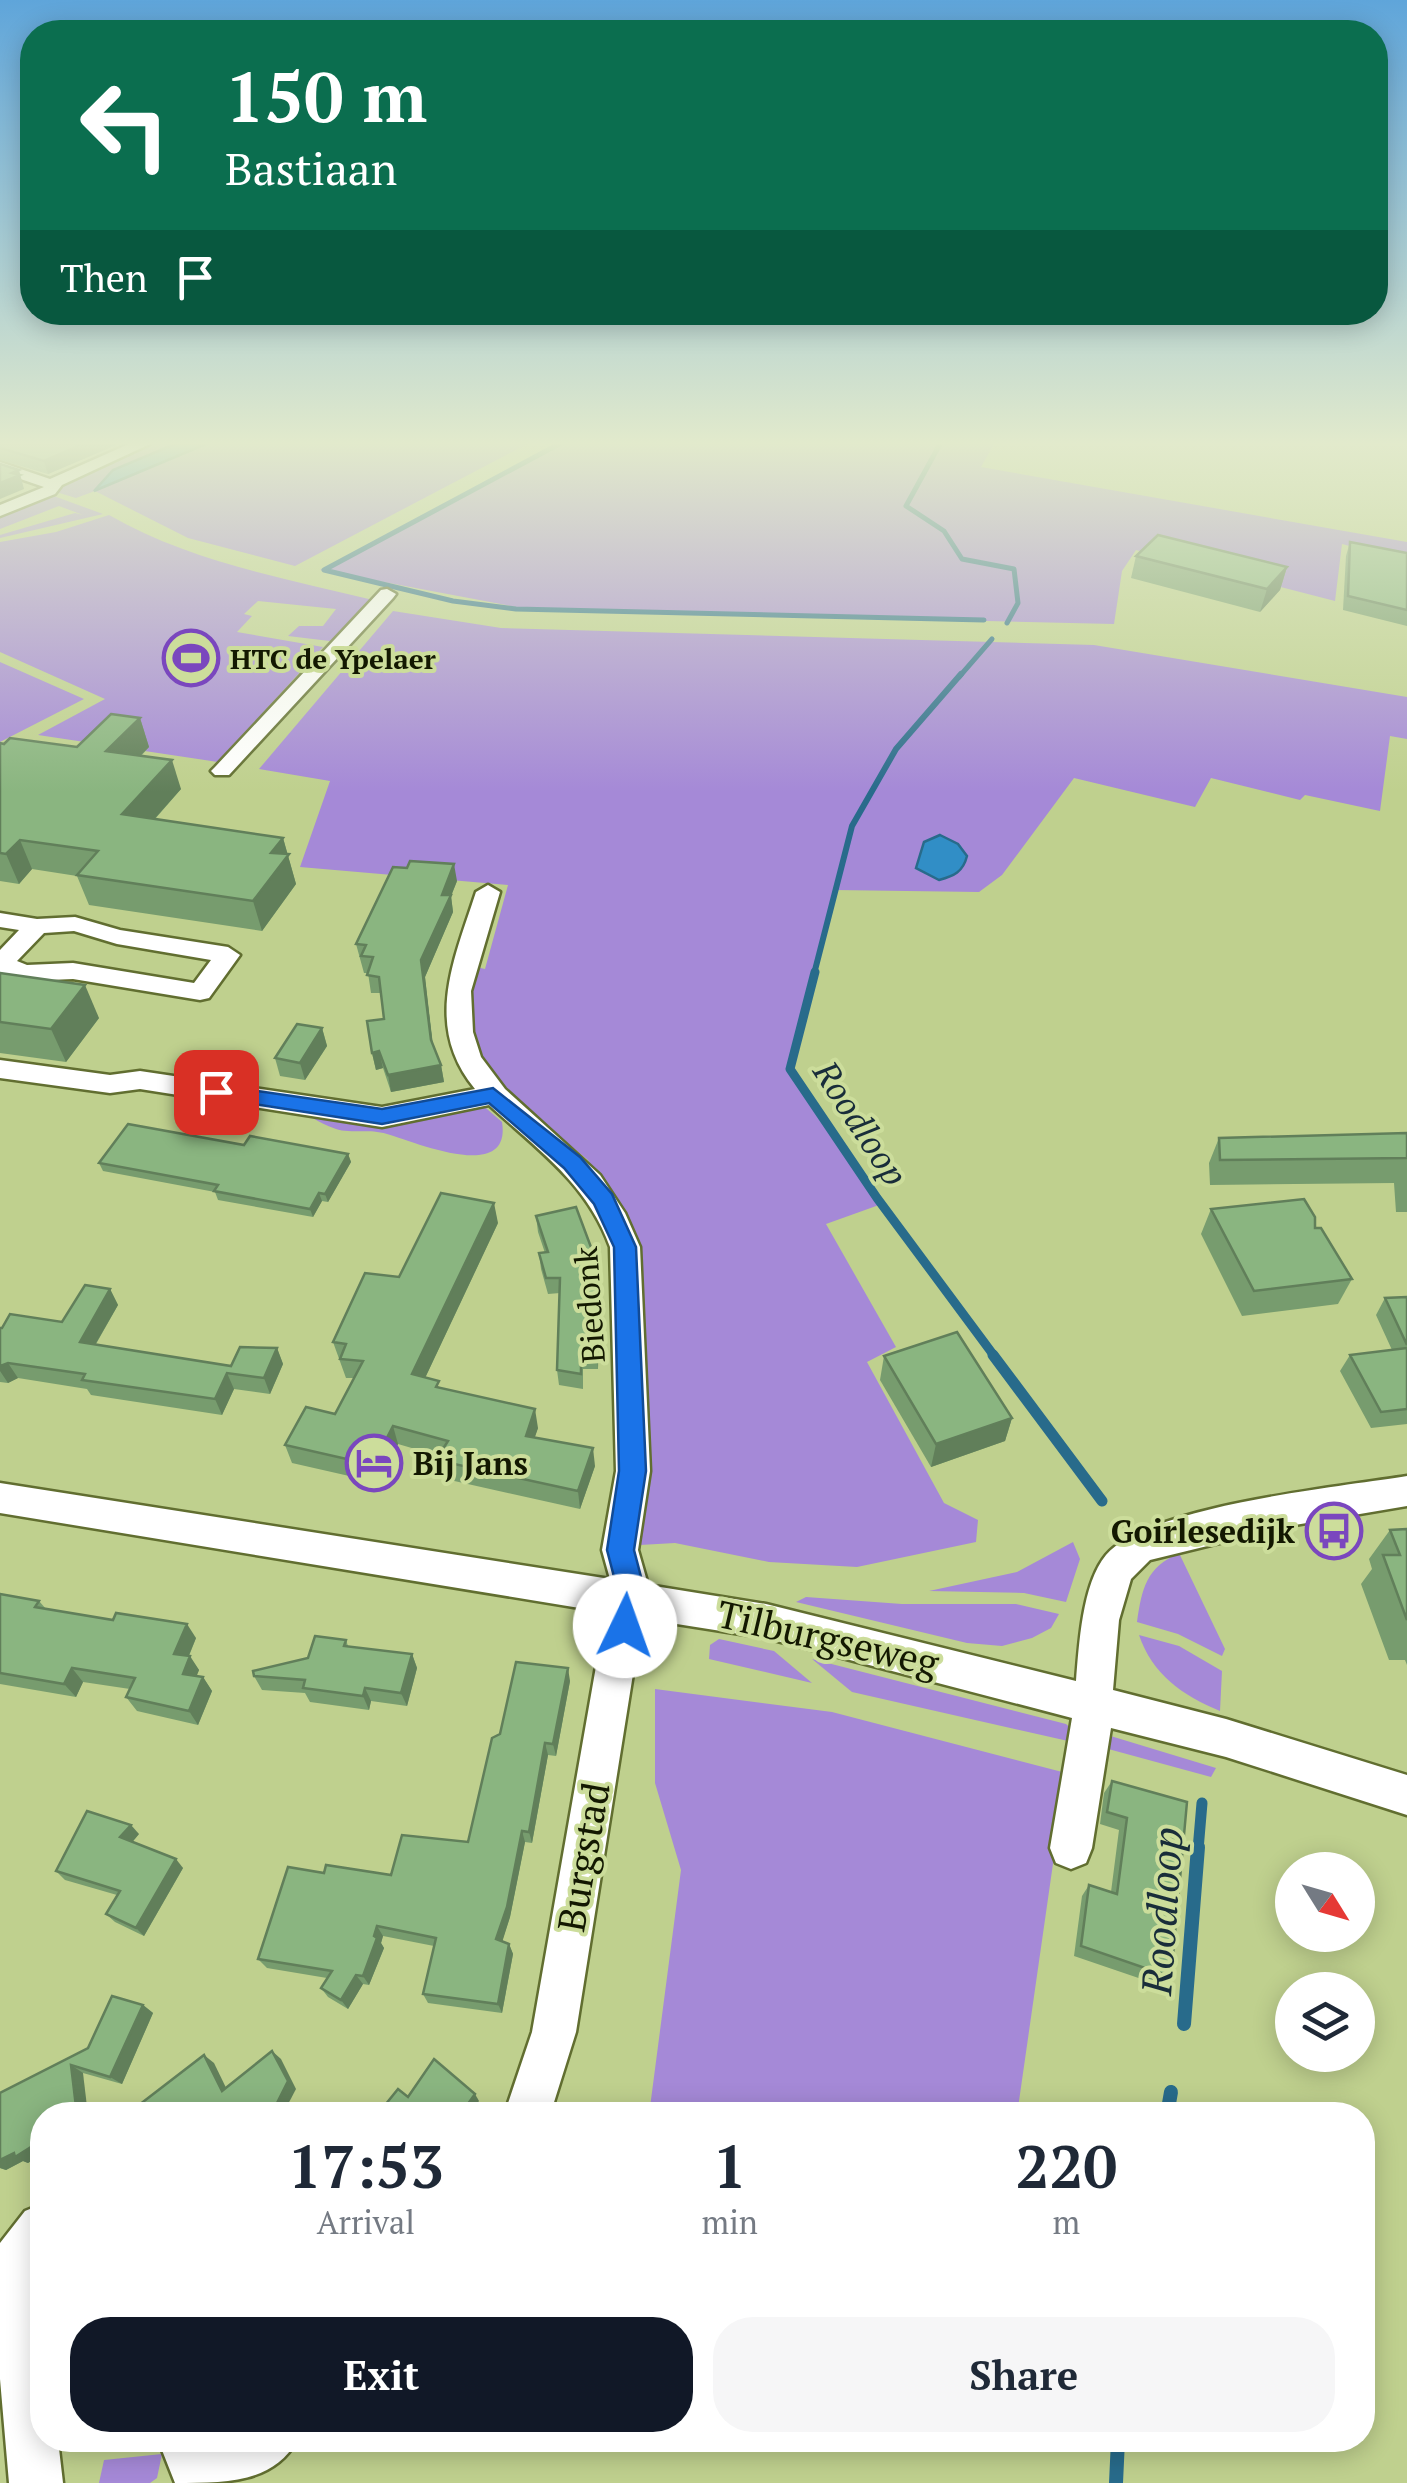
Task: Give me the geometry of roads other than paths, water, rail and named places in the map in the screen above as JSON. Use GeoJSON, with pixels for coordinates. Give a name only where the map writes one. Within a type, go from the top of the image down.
{"type":"FeatureCollection","features":[{"type":"Feature","properties":{"kind":"street"},"geometry":{"type":"LineString","coordinates":[[222,772],[387,594]]}},
{"type":"Feature","properties":{"kind":"street","name":"Biedonk"},"geometry":{"type":"LineString","coordinates":[[488,892],[457,998],[459,1037],[470,1068],[493,1095],[572,1162],[604,1200],[625,1247],[632,1471],[620,1550],[632,1596]]}},
{"type":"Feature","properties":{"kind":"street"},"geometry":{"type":"LineString","coordinates":[[0,920],[37,926],[76,924],[118,938],[228,955],[200,992],[73,971],[25,973],[0,964],[37,926]]}},
{"type":"Feature","properties":{"kind":"street"},"geometry":{"type":"LineString","coordinates":[[0,1069],[110,1084],[140,1080],[382,1117],[493,1095]]}},
{"type":"Feature","properties":{"kind":"street"},"geometry":{"type":"LineString","coordinates":[[1071,1848],[1094,1702],[1100,1620],[1116,1570],[1138,1548],[1176,1536],[1289,1510],[1407,1491]]}},
{"type":"Feature","properties":{"kind":"street","name":"Tilburgseweg"},"geometry":{"type":"LineString","coordinates":[[0,1498],[632,1596],[766,1621],[1094,1702],[1226,1738],[1407,1795]]}},
{"type":"Feature","properties":{"kind":"street","name":"Burgstad"},"geometry":{"type":"LineString","coordinates":[[531,2102],[554,2032],[618,1655],[632,1596]]}},
{"type":"Feature","properties":{"kind":"street"},"geometry":{"type":"LineString","coordinates":[[30,2243],[19,2256],[18,2302],[30,2423]]}},
{"type":"Feature","properties":{"kind":"street"},"geometry":{"type":"LineString","coordinates":[[33,2452],[36,2483]]}},
{"type":"Feature","properties":{"kind":"street"},"geometry":{"type":"LineString","coordinates":[[189,2452],[202,2483]]}},
{"type":"Feature","properties":{"kind":"street"},"geometry":{"type":"LineString","coordinates":[[219,2483],[256,2452]]}},
{"type":"Feature","properties":{"kind":"water"},"geometry":{"type":"Polygon","coordinates":[[[940,835],[958,844],[967,856],[957,872],[939,880],[916,868],[924,842],[940,835]]]}},
{"type":"Feature","properties":{"kind":"waterway"},"geometry":{"type":"LineString","coordinates":[[343,560],[324,570],[453,601],[516,609],[984,620]]}},
{"type":"Feature","properties":{"kind":"waterway","name":"Roodloop"},"geometry":{"type":"LineString","coordinates":[[967,560],[1014,569],[1018,603],[1007,623]]}},
{"type":"Feature","properties":{"kind":"waterway","name":"Roodloop"},"geometry":{"type":"LineString","coordinates":[[959,677],[992,639]]}},
{"type":"Feature","properties":{"kind":"waterway","name":"Roodloop"},"geometry":{"type":"LineString","coordinates":[[814,974],[852,826],[896,749],[961,674]]}},
{"type":"Feature","properties":{"kind":"waterway","name":"Roodloop"},"geometry":{"type":"LineString","coordinates":[[815,972],[790,1069],[877,1198],[995,1357]]}},
{"type":"Feature","properties":{"kind":"waterway","name":"Roodloop"},"geometry":{"type":"LineString","coordinates":[[993,1355],[1102,1501]]}},
{"type":"Feature","properties":{"kind":"waterway","name":"Roodloop"},"geometry":{"type":"LineString","coordinates":[[1198,1850],[1202,1803]]}},
{"type":"Feature","properties":{"kind":"waterway","name":"Roodloop"},"geometry":{"type":"LineString","coordinates":[[1184,2024],[1198,1847]]}},
{"type":"Feature","properties":{"kind":"waterway","name":"Roodloop"},"geometry":{"type":"LineString","coordinates":[[1169,2102],[1171,2092]]}},
{"type":"Feature","properties":{"kind":"waterway","name":"Roodloop"},"geometry":{"type":"LineString","coordinates":[[1116,2483],[1117,2452]]}},
{"type":"Feature","properties":{"kind":"place","name":"HTC de Ypelaer"},"geometry":{"type":"Point","coordinates":[191,658]}},
{"type":"Feature","properties":{"kind":"place","name":"Bij Jans"},"geometry":{"type":"Point","coordinates":[374,1463]}},
{"type":"Feature","properties":{"kind":"place","name":"Goirlesedijk"},"geometry":{"type":"Point","coordinates":[1334,1531]}}]}
